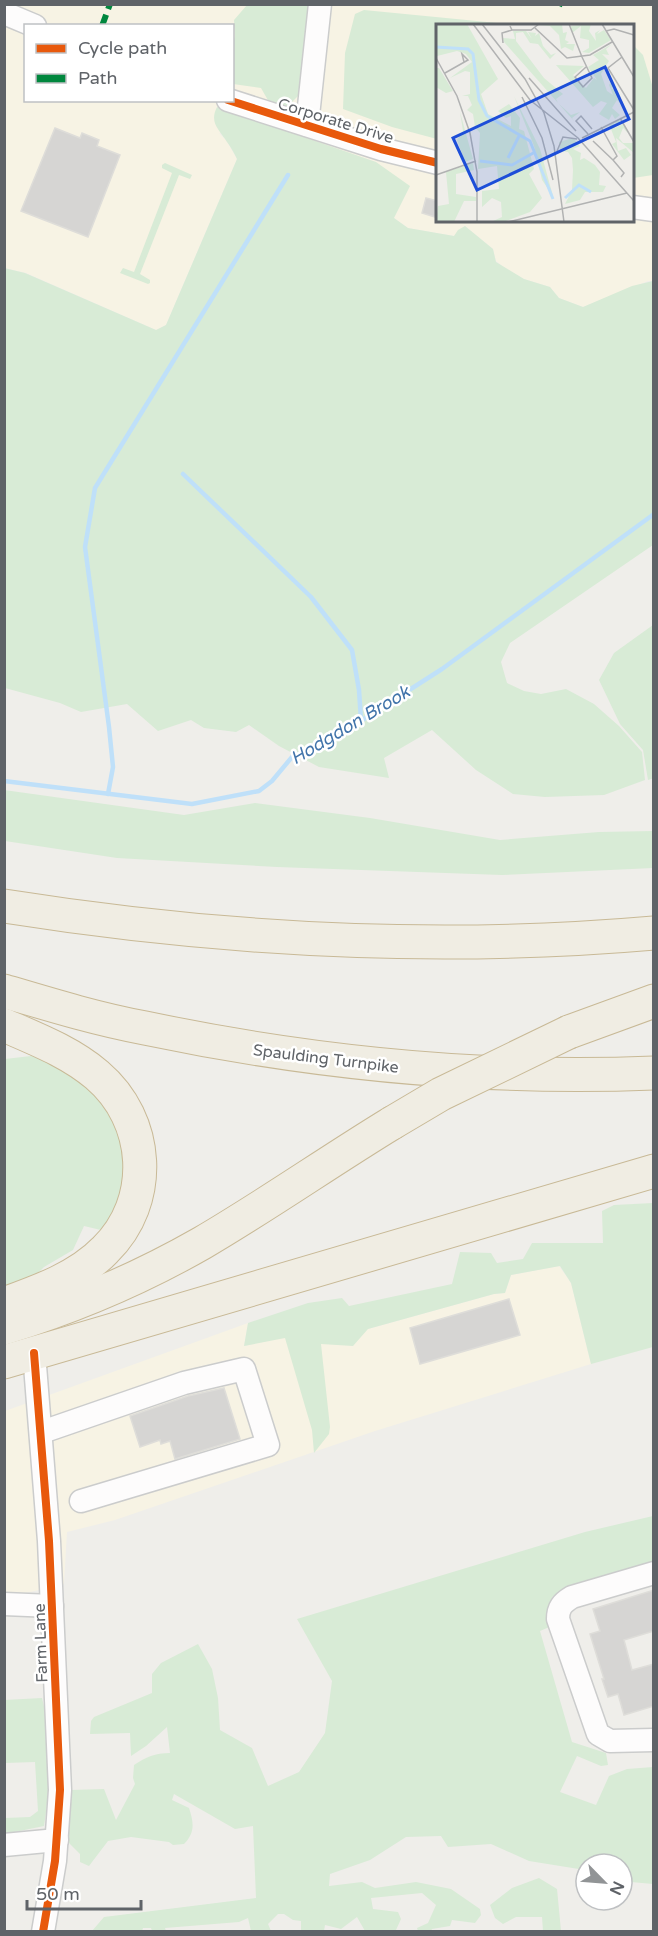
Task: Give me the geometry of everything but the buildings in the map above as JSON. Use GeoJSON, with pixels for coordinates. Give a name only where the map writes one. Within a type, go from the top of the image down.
{"type":"FeatureCollection","features":[{"type":"Feature","properties":{"kind":"highway"},"geometry":{"type":"LineString","coordinates":[[4,906],[172,929],[338,940],[498,941],[654,933]]}},
{"type":"Feature","properties":{"kind":"highway","name":"Spaulding Turnpike"},"geometry":{"type":"LineString","coordinates":[[4,991],[142,1028],[252,1049],[307,1056],[474,1073],[542,1075],[654,1072]]}},
{"type":"Feature","properties":{"kind":"highway"},"geometry":{"type":"LineString","coordinates":[[4,1328],[76,1303],[170,1260],[227,1227],[392,1123],[450,1090],[569,1032],[654,1001]]}},
{"type":"Feature","properties":{"kind":"highway"},"geometry":{"type":"LineString","coordinates":[[4,1025],[73,1058],[110,1088],[125,1111],[136,1136],[141,1171],[139,1189],[130,1215],[117,1238],[105,1251],[84,1268],[59,1282],[4,1304]]}},
{"type":"Feature","properties":{"kind":"highway"},"geometry":{"type":"LineString","coordinates":[[20,1358],[654,1171]]}},
{"type":"Feature","properties":{"kind":"street"},"geometry":{"type":"LineString","coordinates":[[307,125],[320,4]]}},
{"type":"Feature","properties":{"kind":"street"},"geometry":{"type":"LineString","coordinates":[[4,13],[30,24]]}},
{"type":"Feature","properties":{"kind":"street","name":"Corporate Drive"},"geometry":{"type":"LineString","coordinates":[[234,102],[381,148],[436,162]]}},
{"type":"Feature","properties":{"kind":"street"},"geometry":{"type":"LineString","coordinates":[[634,207],[654,210]]}},
{"type":"Feature","properties":{"kind":"street","name":"Farm Lane"},"geometry":{"type":"LineString","coordinates":[[20,1358],[42,1431],[60,1790],[57,1840],[43,1932]]}},
{"type":"Feature","properties":{"kind":"street"},"geometry":{"type":"LineString","coordinates":[[42,1431],[184,1383],[244,1369],[268,1445],[81,1501]]}},
{"type":"Feature","properties":{"kind":"street"},"geometry":{"type":"LineString","coordinates":[[654,1573],[572,1597],[564,1601],[558,1611],[560,1626],[598,1734],[610,1741],[654,1740]]}},
{"type":"Feature","properties":{"kind":"street"},"geometry":{"type":"LineString","coordinates":[[4,1604],[52,1606]]}},
{"type":"Feature","properties":{"kind":"street"},"geometry":{"type":"LineString","coordinates":[[4,1845],[57,1840]]}},
{"type":"Feature","properties":{"kind":"shaded area"},"geometry":{"type":"Polygon","coordinates":[[[5,5],[653,5],[653,281],[583,307],[559,298],[550,287],[524,279],[506,269],[496,261],[493,249],[465,226],[454,236],[408,228],[394,218],[376,162],[300,137],[219,133],[237,159],[166,325],[156,330],[26,273],[5,268],[5,5]]]}},
{"type":"Feature","properties":{"kind":"shaded area"},"geometry":{"type":"Polygon","coordinates":[[[559,1266],[571,1283],[591,1364],[375,1431],[115,1520],[67,1532],[64,1584],[5,1598],[5,1411],[248,1323],[244,1346],[285,1337],[368,1329],[494,1294],[505,1293],[511,1275],[559,1266]]]}},
{"type":"Feature","properties":{"kind":"green space"},"geometry":{"type":"Polygon","coordinates":[[[247,5],[312,5],[300,94],[286,108],[269,102],[261,88],[234,84],[234,20],[247,5]]]}},
{"type":"Feature","properties":{"kind":"green space"},"geometry":{"type":"Polygon","coordinates":[[[364,10],[509,24],[436,24],[436,139],[392,127],[343,109],[345,53],[355,14],[364,10]]]}},
{"type":"Feature","properties":{"kind":"green space"},"geometry":{"type":"Polygon","coordinates":[[[634,46],[643,55],[653,88],[653,175],[634,178],[634,46]]]}},
{"type":"Feature","properties":{"kind":"green space"},"geometry":{"type":"Polygon","coordinates":[[[217,107],[376,162],[410,186],[394,218],[408,228],[454,236],[465,226],[493,249],[496,262],[524,279],[550,287],[559,298],[583,307],[632,286],[653,281],[653,545],[510,643],[501,662],[507,683],[524,691],[541,694],[566,689],[594,704],[619,726],[642,752],[645,780],[604,795],[545,797],[513,794],[476,770],[432,730],[384,758],[389,778],[319,767],[279,746],[249,725],[236,732],[204,728],[191,720],[158,731],[127,704],[81,712],[60,703],[5,688],[4,268],[25,273],[156,330],[166,325],[237,159],[216,126],[214,117],[217,107]]]}},
{"type":"Feature","properties":{"kind":"green space"},"geometry":{"type":"Polygon","coordinates":[[[165,163],[192,175],[190,179],[179,175],[140,274],[150,280],[148,284],[120,273],[123,268],[134,272],[172,173],[162,168],[165,163]]]}},
{"type":"Feature","properties":{"kind":"green space"},"geometry":{"type":"Polygon","coordinates":[[[653,625],[654,778],[648,780],[643,750],[620,724],[599,680],[614,653],[653,625]]]}},
{"type":"Feature","properties":{"kind":"green space"},"geometry":{"type":"Polygon","coordinates":[[[4,790],[184,815],[255,803],[370,818],[500,840],[599,832],[653,831],[653,868],[502,875],[277,867],[117,858],[5,841],[4,790]]]}},
{"type":"Feature","properties":{"kind":"green space"},"geometry":{"type":"Polygon","coordinates":[[[31,1056],[60,1064],[86,1078],[127,1145],[123,1199],[105,1231],[84,1226],[73,1250],[44,1267],[24,1287],[5,1289],[5,1059],[31,1056]]]}},
{"type":"Feature","properties":{"kind":"green space"},"geometry":{"type":"Polygon","coordinates":[[[653,1203],[653,1347],[591,1364],[571,1283],[560,1266],[511,1275],[505,1293],[494,1294],[368,1329],[353,1346],[321,1344],[330,1427],[329,1434],[314,1453],[312,1430],[285,1338],[244,1346],[248,1323],[308,1303],[342,1298],[349,1306],[452,1284],[460,1252],[491,1253],[497,1263],[523,1259],[532,1243],[603,1243],[602,1211],[614,1205],[653,1203]]]}},
{"type":"Feature","properties":{"kind":"green space"},"geometry":{"type":"Polygon","coordinates":[[[653,1516],[653,1566],[606,1578],[552,1597],[554,1625],[540,1631],[572,1742],[606,1753],[608,1765],[601,1766],[577,1756],[560,1792],[596,1805],[609,1776],[627,1769],[653,1767],[653,1884],[634,1882],[634,1852],[574,1852],[574,1868],[529,1861],[491,1844],[448,1847],[441,1836],[406,1837],[370,1860],[330,1874],[329,1886],[362,1882],[375,1888],[416,1882],[451,1889],[480,1909],[481,1915],[475,1923],[452,1920],[450,1926],[431,1931],[418,1931],[417,1928],[428,1923],[436,1905],[422,1893],[371,1898],[373,1909],[398,1912],[401,1919],[396,1930],[391,1931],[365,1931],[357,1917],[341,1929],[325,1925],[324,1931],[301,1931],[301,1921],[278,1914],[268,1924],[271,1931],[251,1931],[248,1918],[239,1922],[165,1928],[166,1931],[152,1931],[151,1928],[143,1928],[142,1931],[92,1931],[104,1917],[256,1898],[253,1826],[235,1829],[174,1794],[172,1800],[189,1808],[192,1818],[192,1832],[184,1844],[173,1845],[169,1842],[131,1837],[108,1841],[89,1866],[80,1862],[80,1854],[67,1841],[71,1790],[104,1789],[116,1820],[135,1784],[134,1765],[151,1756],[170,1753],[167,1727],[131,1756],[130,1733],[90,1734],[91,1721],[94,1717],[152,1693],[152,1674],[161,1663],[198,1644],[212,1669],[218,1698],[220,1730],[252,1748],[268,1786],[299,1772],[325,1733],[332,1681],[297,1619],[585,1532],[653,1516]]]}},
{"type":"Feature","properties":{"kind":"green space"},"geometry":{"type":"Polygon","coordinates":[[[42,1698],[47,1727],[49,1762],[44,1826],[5,1834],[5,1818],[30,1817],[38,1811],[35,1762],[5,1763],[4,1700],[42,1698]]]}},
{"type":"Feature","properties":{"kind":"green space"},"geometry":{"type":"Polygon","coordinates":[[[539,1878],[557,1889],[561,1931],[543,1931],[542,1917],[516,1917],[503,1924],[495,1918],[490,1905],[512,1888],[539,1878]]]}},
{"type":"Feature","properties":{"kind":"waterway"},"geometry":{"type":"LineString","coordinates":[[108,794],[113,767],[85,547],[95,488],[288,175]]}},
{"type":"Feature","properties":{"kind":"waterway"},"geometry":{"type":"LineString","coordinates":[[183,474],[311,597],[352,650],[359,690],[361,720]]}},
{"type":"Feature","properties":{"kind":"waterway","name":"Hodgdon Brook"},"geometry":{"type":"LineString","coordinates":[[4,781],[192,804],[259,791],[272,781],[292,757],[325,744],[442,669],[654,514]]}},
{"type":"Feature","properties":{"kind":"marked path"},"geometry":{"type":"LineString","coordinates":[[103,24],[110,4]]}},
{"type":"Feature","properties":{"kind":"cycle path"},"geometry":{"type":"LineString","coordinates":[[234,102],[381,149],[436,163]]}},
{"type":"Feature","properties":{"kind":"cycle path"},"geometry":{"type":"LineString","coordinates":[[34,1353],[49,1541],[60,1790],[55,1861],[43,1932]]}}]}
